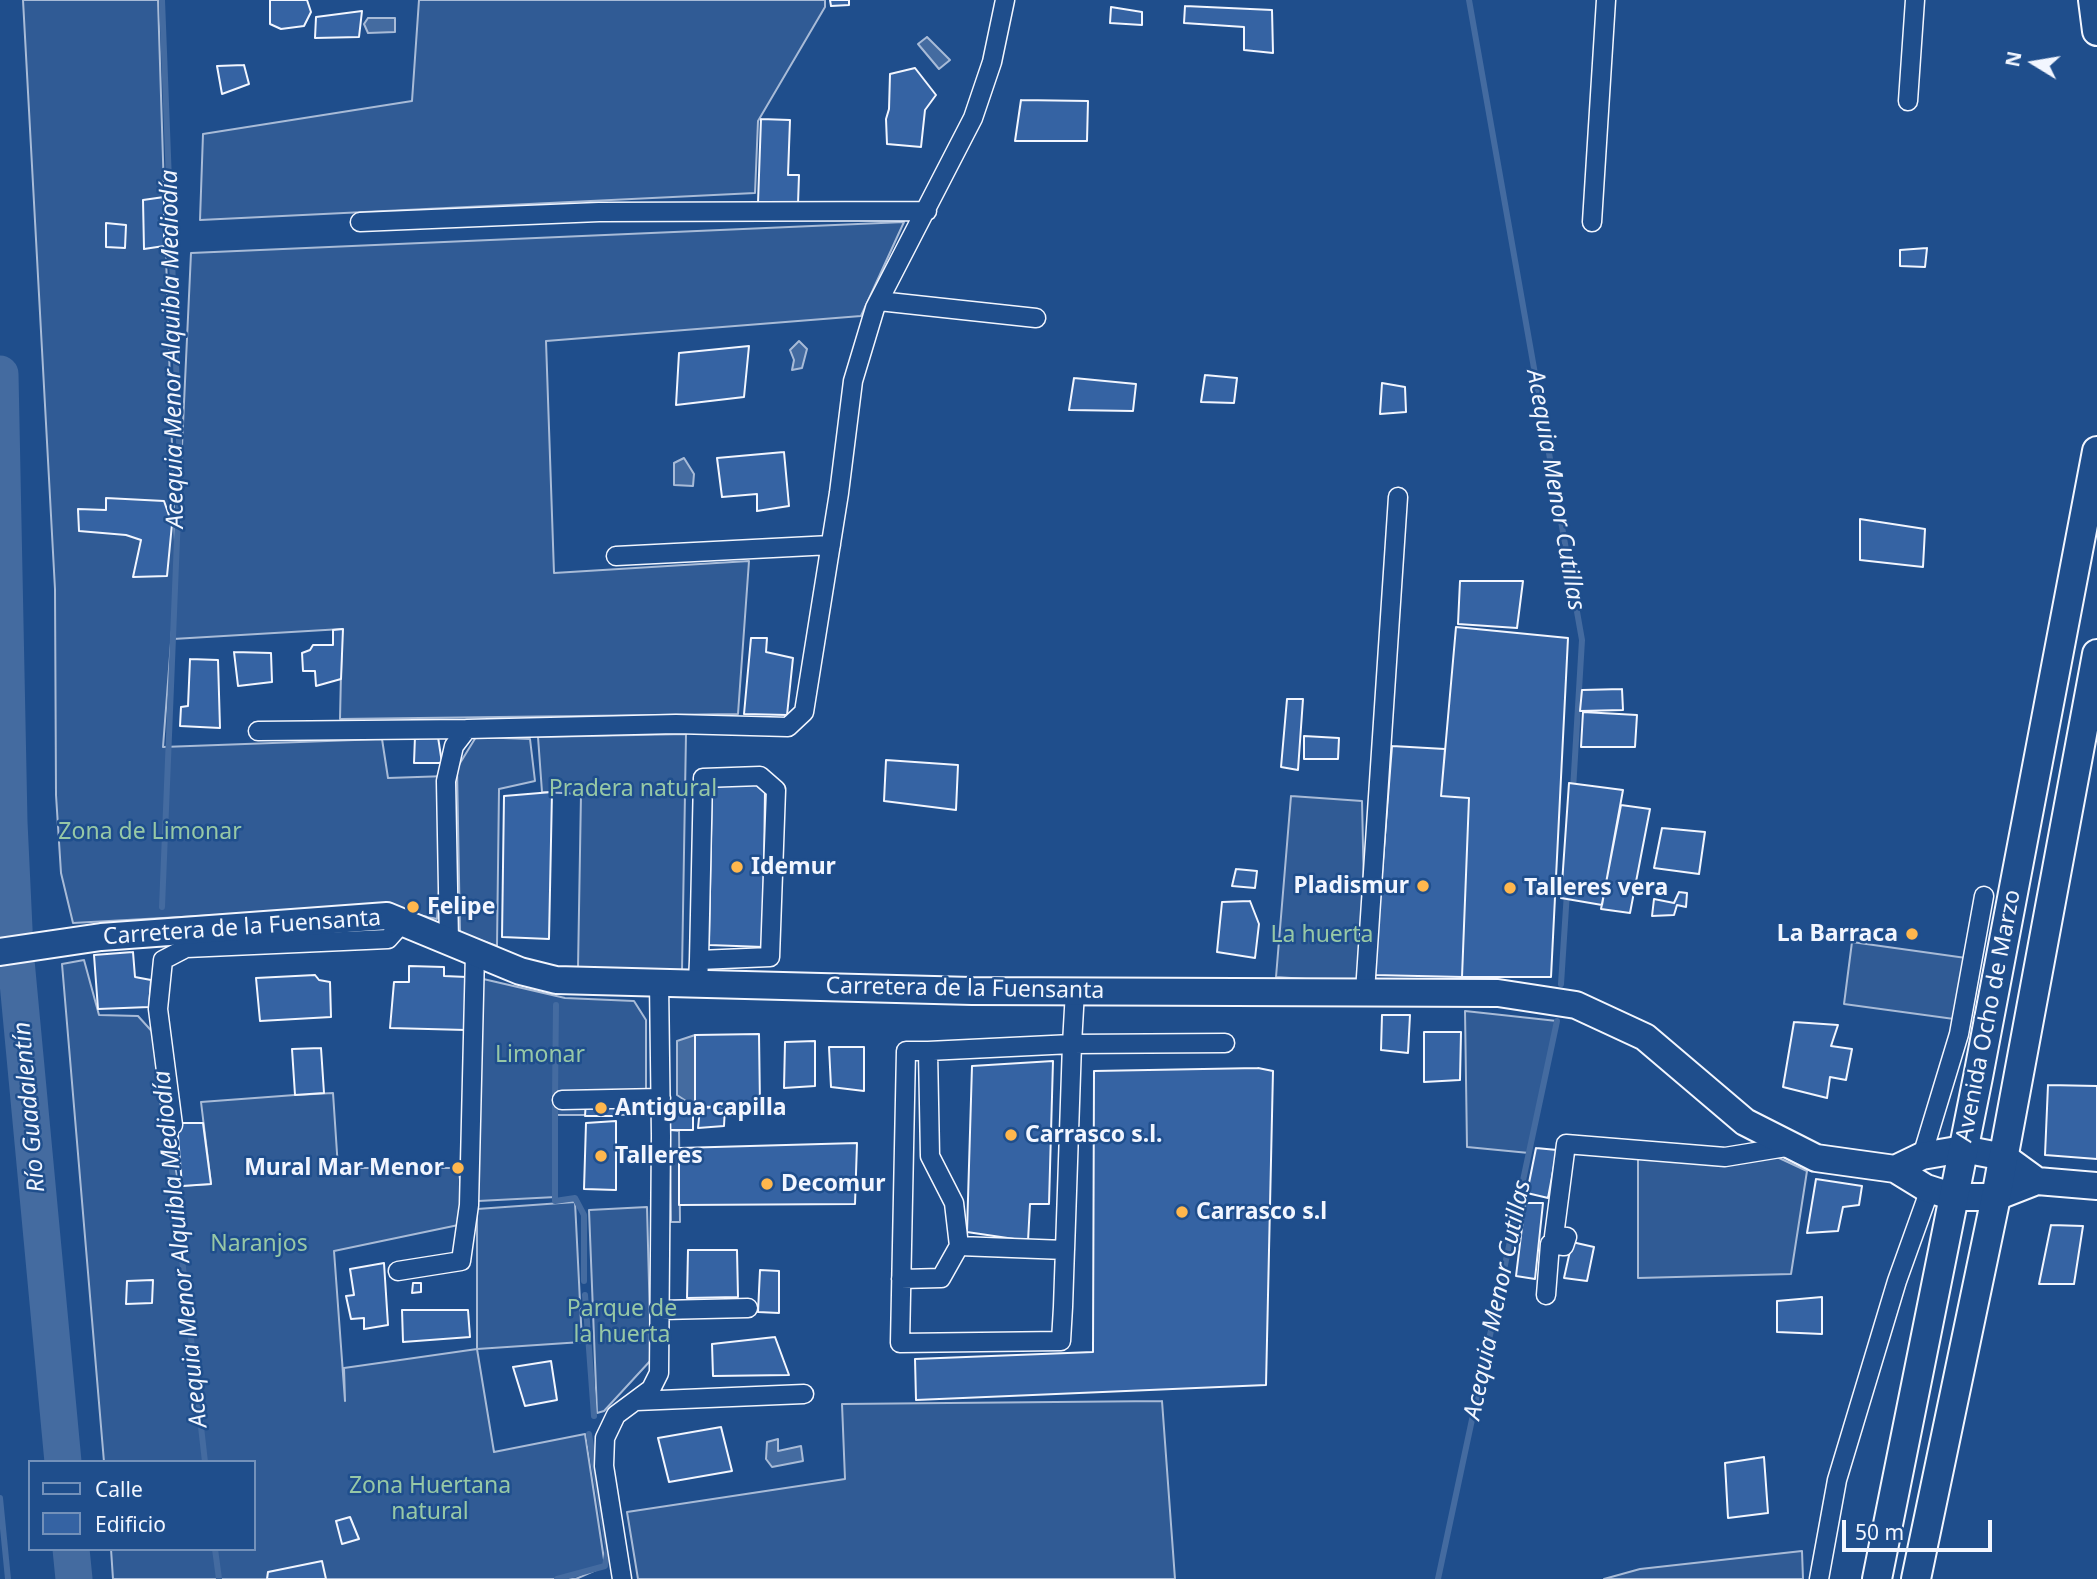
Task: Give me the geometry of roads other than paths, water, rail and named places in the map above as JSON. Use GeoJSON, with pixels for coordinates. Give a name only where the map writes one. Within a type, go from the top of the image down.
{"type":"FeatureCollection","features":[{"type":"Feature","properties":{"kind":"main road"},"geometry":{"type":"LineString","coordinates":[[2093,0],[2097,31]]}},
{"type":"Feature","properties":{"kind":"main road","name":"Avenida Ocho de Marzo"},"geometry":{"type":"LineString","coordinates":[[1877,1579],[1942,1193],[1963,1149],[2097,451]]}},
{"type":"Feature","properties":{"kind":"main road","name":"Avenida Ocho de Marzo"},"geometry":{"type":"LineString","coordinates":[[1916,1579],[2004,1157],[2097,654]]}},
{"type":"Feature","properties":{"kind":"main road","name":"Carretera de la Fuensanta"},"geometry":{"type":"LineString","coordinates":[[0,952],[101,937],[387,916],[520,971],[556,980],[659,982],[699,971],[972,991],[1498,993],[1576,1005],[1645,1037],[1745,1122],[1816,1158],[1895,1169]]}},
{"type":"Feature","properties":{"kind":"main road"},"geometry":{"type":"LineString","coordinates":[[1895,1169],[1922,1156],[1963,1149],[2004,1157],[2036,1181]]}},
{"type":"Feature","properties":{"kind":"main road"},"geometry":{"type":"LineString","coordinates":[[1895,1169],[1942,1193],[1996,1197],[2036,1181],[2097,1186]]}},
{"type":"Feature","properties":{"kind":"street"},"geometry":{"type":"LineString","coordinates":[[258,731],[676,724],[788,727],[804,712],[831,545],[853,382],[879,301],[928,211],[973,118],[992,62],[1005,0]]}},
{"type":"Feature","properties":{"kind":"street"},"geometry":{"type":"LineString","coordinates":[[1592,222],[1606,0]]}},
{"type":"Feature","properties":{"kind":"street"},"geometry":{"type":"LineString","coordinates":[[1908,101],[1915,0]]}},
{"type":"Feature","properties":{"kind":"street"},"geometry":{"type":"LineString","coordinates":[[359,222],[599,212],[928,211]]}},
{"type":"Feature","properties":{"kind":"street"},"geometry":{"type":"LineString","coordinates":[[879,301],[1036,318]]}},
{"type":"Feature","properties":{"kind":"street"},"geometry":{"type":"LineString","coordinates":[[1365,992],[1398,497]]}},
{"type":"Feature","properties":{"kind":"street"},"geometry":{"type":"LineString","coordinates":[[616,556],[831,545]]}},
{"type":"Feature","properties":{"kind":"street"},"geometry":{"type":"LineString","coordinates":[[449,942],[446,781],[454,746],[467,729]]}},
{"type":"Feature","properties":{"kind":"street"},"geometry":{"type":"LineString","coordinates":[[761,776],[776,790],[770,957],[699,971],[704,778],[761,776]]}},
{"type":"Feature","properties":{"kind":"street"},"geometry":{"type":"LineString","coordinates":[[1922,1156],[1959,1034],[1984,896]]}},
{"type":"Feature","properties":{"kind":"street"},"geometry":{"type":"LineString","coordinates":[[173,1125],[158,1009],[163,960],[186,948],[388,939],[403,922]]}},
{"type":"Feature","properties":{"kind":"street"},"geometry":{"type":"LineString","coordinates":[[398,1271],[461,1261],[468,1214],[475,953]]}},
{"type":"Feature","properties":{"kind":"street"},"geometry":{"type":"LineString","coordinates":[[622,1579],[604,1466],[605,1438],[616,1415],[651,1389],[659,1373],[659,982]]}},
{"type":"Feature","properties":{"kind":"street"},"geometry":{"type":"LineString","coordinates":[[1075,991],[1072,1044],[1061,1340],[900,1343],[906,1051],[1072,1044],[1225,1043]]}},
{"type":"Feature","properties":{"kind":"street"},"geometry":{"type":"LineString","coordinates":[[959,1246],[1065,1250],[1072,1044]]}},
{"type":"Feature","properties":{"kind":"street"},"geometry":{"type":"LineString","coordinates":[[901,1279],[941,1278],[959,1246],[954,1203],[930,1156],[928,1051]]}},
{"type":"Feature","properties":{"kind":"street"},"geometry":{"type":"LineString","coordinates":[[562,1100],[661,1098]]}},
{"type":"Feature","properties":{"kind":"street"},"geometry":{"type":"LineString","coordinates":[[1546,1295],[1550,1244],[1564,1246],[1567,1237],[1554,1236],[1566,1144],[1725,1157],[1792,1146]]}},
{"type":"Feature","properties":{"kind":"street"},"geometry":{"type":"LineString","coordinates":[[1819,1579],[1837,1480],[1897,1281],[1942,1193]]}},
{"type":"Feature","properties":{"kind":"street"},"geometry":{"type":"LineString","coordinates":[[661,1310],[748,1308]]}},
{"type":"Feature","properties":{"kind":"street"},"geometry":{"type":"LineString","coordinates":[[636,1401],[804,1394]]}},
{"type":"Feature","properties":{"kind":"waterway","name":"Acequia Menor Alquibla Mediodía"},"geometry":{"type":"LineString","coordinates":[[162,0],[180,466],[162,907]]}},
{"type":"Feature","properties":{"kind":"waterway","name":"Acequia Menor Cutillas"},"geometry":{"type":"LineString","coordinates":[[1469,0],[1582,640],[1573,790]]}},
{"type":"Feature","properties":{"kind":"waterway","name":"Río Guadalentín"},"geometry":{"type":"LineString","coordinates":[[0,374],[9,822],[15,950],[63,1460]]}},
{"type":"Feature","properties":{"kind":"waterway","name":"Acequia Menor Cutillas"},"geometry":{"type":"LineString","coordinates":[[1561,984],[1567,892]]}},
{"type":"Feature","properties":{"kind":"waterway"},"geometry":{"type":"LineString","coordinates":[[555,1097],[556,1005]]}},
{"type":"Feature","properties":{"kind":"waterway","name":"Acequia Menor Cutillas"},"geometry":{"type":"LineString","coordinates":[[1438,1579],[1557,1021]]}},
{"type":"Feature","properties":{"kind":"waterway"},"geometry":{"type":"LineString","coordinates":[[555,1105],[555,1201],[575,1198],[584,1215],[584,1281]]}},
{"type":"Feature","properties":{"kind":"waterway","name":"Acequia Menor Alquibla Mediodía"},"geometry":{"type":"LineString","coordinates":[[167,1126],[205,1460]]}},
{"type":"Feature","properties":{"kind":"waterway"},"geometry":{"type":"LineString","coordinates":[[585,1295],[594,1416]]}},
{"type":"Feature","properties":{"kind":"waterway"},"geometry":{"type":"LineString","coordinates":[[557,1579],[605,1566],[608,1549],[589,1434]]}},
{"type":"Feature","properties":{"kind":"waterway"},"geometry":{"type":"LineString","coordinates":[[0,1498],[8,1579]]}},
{"type":"Feature","properties":{"kind":"waterway","name":"Río Guadalentín"},"geometry":{"type":"LineString","coordinates":[[71,1551],[74,1579]]}},
{"type":"Feature","properties":{"kind":"waterway","name":"Acequia Menor Alquibla Mediodía"},"geometry":{"type":"LineString","coordinates":[[215,1551],[219,1579]]}},
{"type":"Feature","properties":{"kind":"place","name":"Idemur"},"geometry":{"type":"Point","coordinates":[737,867]}},
{"type":"Feature","properties":{"kind":"place","name":"Pladismur"},"geometry":{"type":"Point","coordinates":[1423,886]}},
{"type":"Feature","properties":{"kind":"place","name":"Talleres vera"},"geometry":{"type":"Point","coordinates":[1510,888]}},
{"type":"Feature","properties":{"kind":"place","name":"Felipe"},"geometry":{"type":"Point","coordinates":[413,907]}},
{"type":"Feature","properties":{"kind":"place","name":"La Barraca"},"geometry":{"type":"Point","coordinates":[1912,934]}},
{"type":"Feature","properties":{"kind":"place","name":"Antigua capilla"},"geometry":{"type":"Point","coordinates":[601,1108]}},
{"type":"Feature","properties":{"kind":"place","name":"Carrasco s.l."},"geometry":{"type":"Point","coordinates":[1011,1135]}},
{"type":"Feature","properties":{"kind":"place","name":"Talleres"},"geometry":{"type":"Point","coordinates":[601,1156]}},
{"type":"Feature","properties":{"kind":"place","name":"Mural Mar Menor"},"geometry":{"type":"Point","coordinates":[458,1168]}},
{"type":"Feature","properties":{"kind":"place","name":"Decomur"},"geometry":{"type":"Point","coordinates":[767,1184]}},
{"type":"Feature","properties":{"kind":"place","name":"Carrasco s.l"},"geometry":{"type":"Point","coordinates":[1182,1212]}},
{"type":"Feature","properties":{"kind":"park label","name":"Pradera natural"},"geometry":{"type":"Point","coordinates":[633,789]}},
{"type":"Feature","properties":{"kind":"park label","name":"Zona de Limonar"},"geometry":{"type":"Point","coordinates":[150,832]}},
{"type":"Feature","properties":{"kind":"park label","name":"La huerta"},"geometry":{"type":"Point","coordinates":[1322,935]}},
{"type":"Feature","properties":{"kind":"park label","name":"Limonar"},"geometry":{"type":"Point","coordinates":[540,1055]}},
{"type":"Feature","properties":{"kind":"park label","name":"Naranjos"},"geometry":{"type":"Point","coordinates":[259,1244]}},
{"type":"Feature","properties":{"kind":"park label","name":"Parque de la huerta"},"geometry":{"type":"Point","coordinates":[622,1322]}},
{"type":"Feature","properties":{"kind":"park label","name":"Zona Huertana natural"},"geometry":{"type":"Point","coordinates":[430,1499]}}]}
